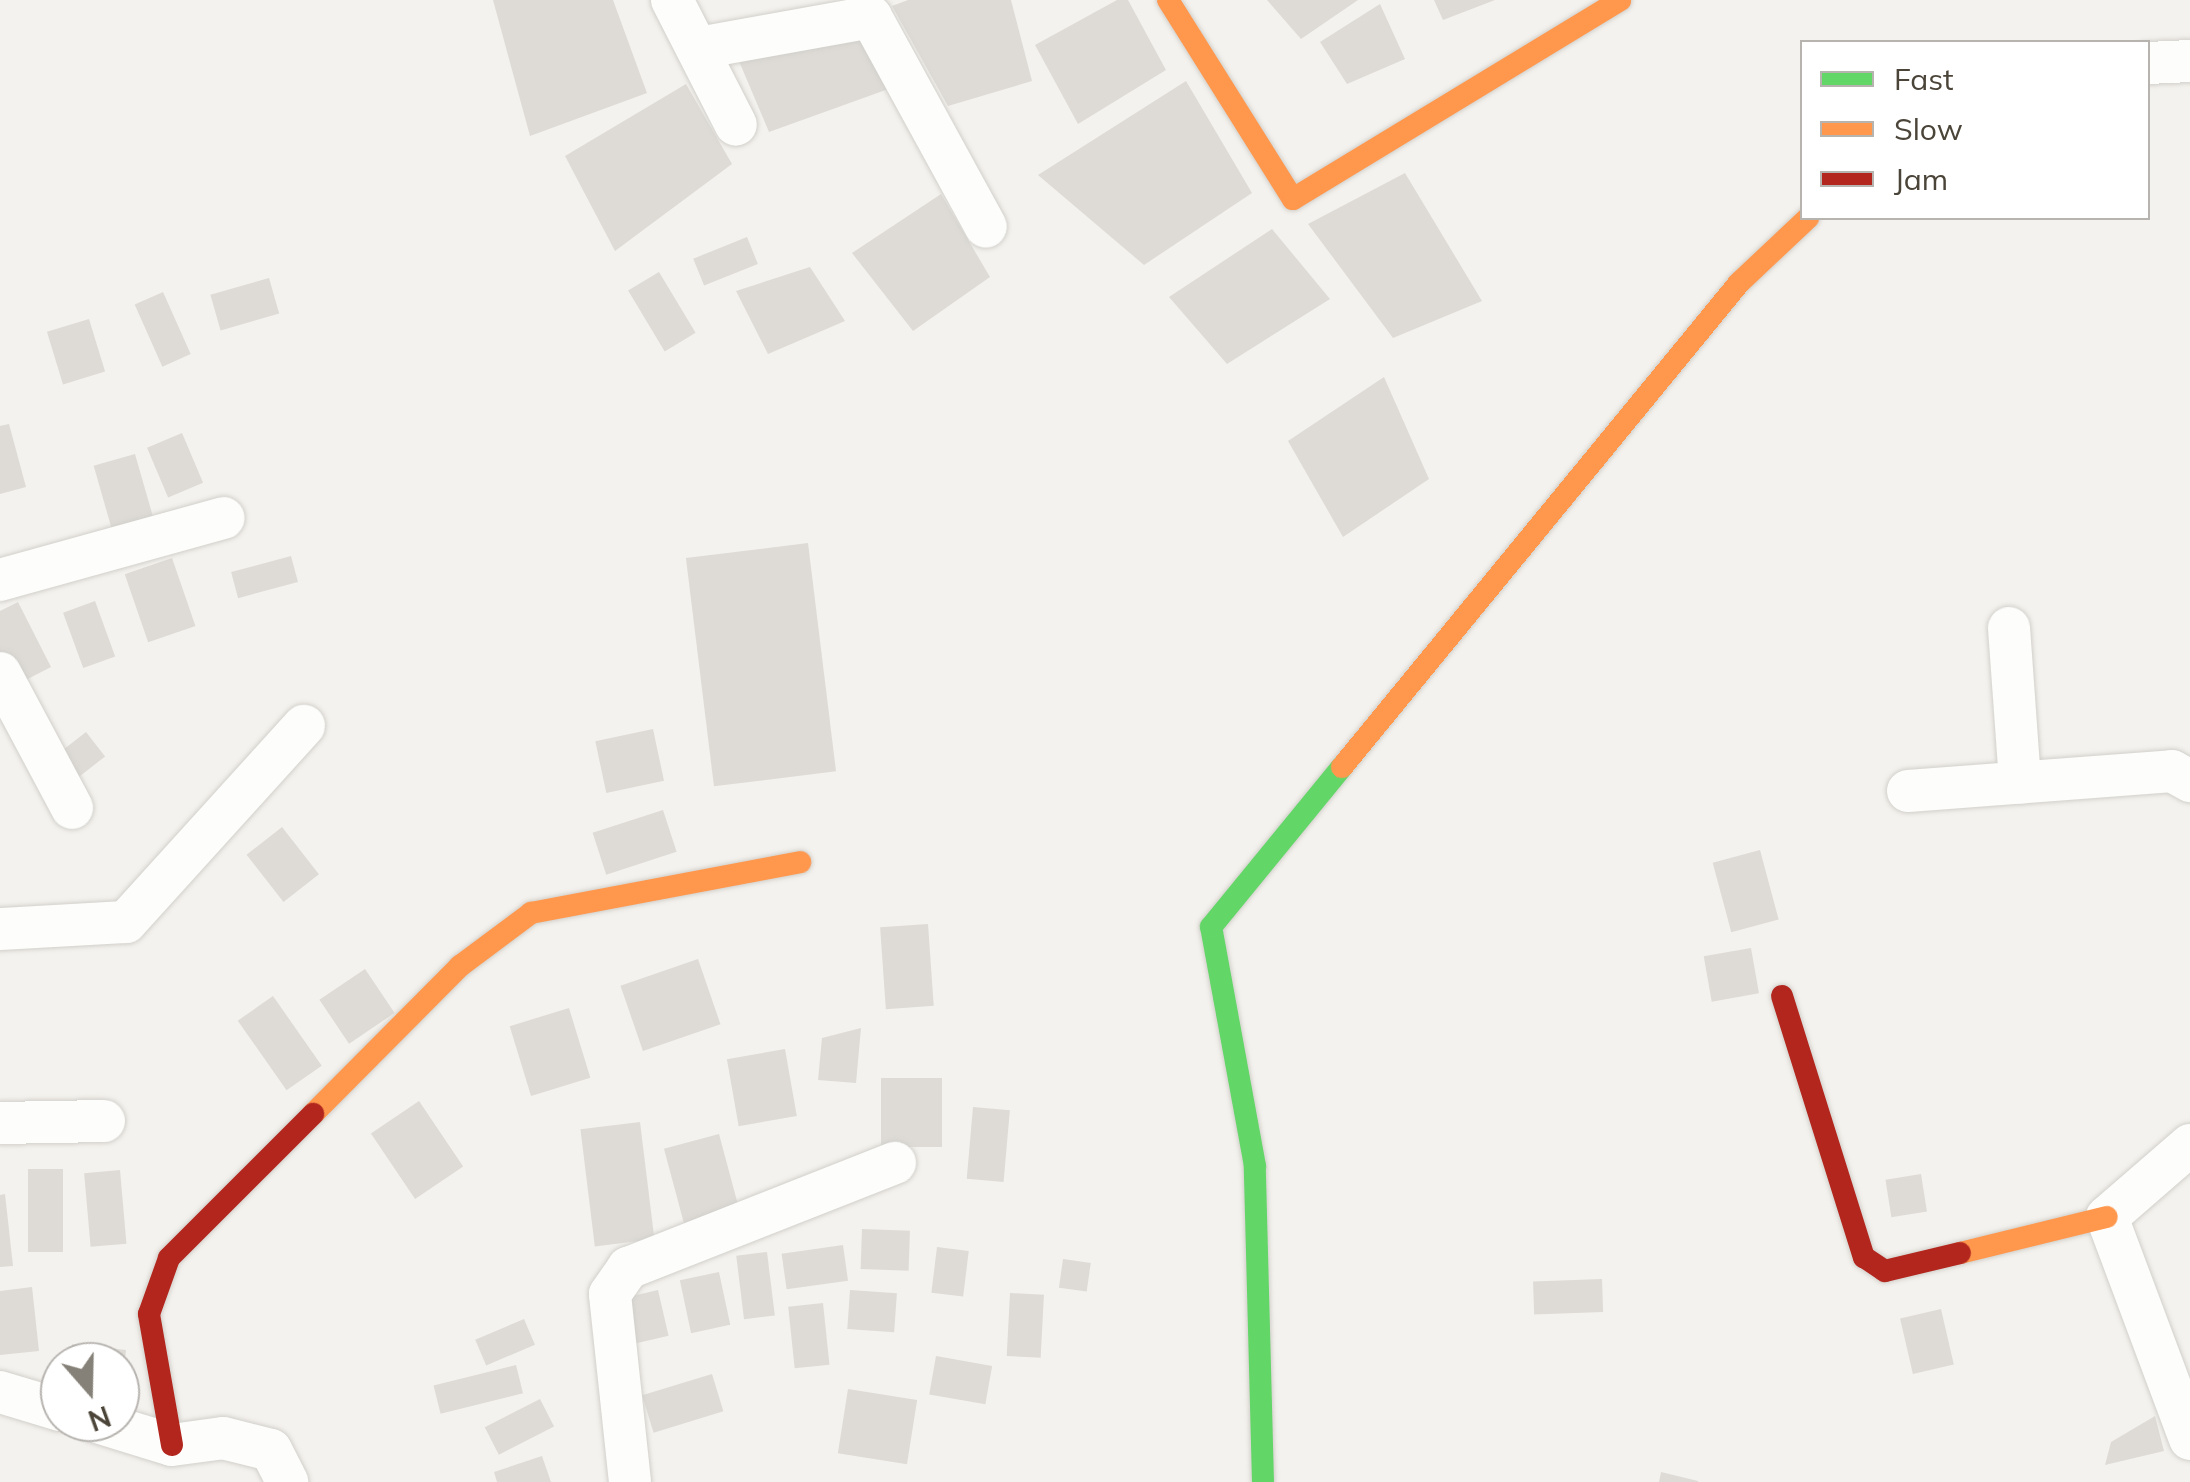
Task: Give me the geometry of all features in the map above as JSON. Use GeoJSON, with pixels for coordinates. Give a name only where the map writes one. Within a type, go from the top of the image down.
{"type":"FeatureCollection","features":[{"type":"Feature","properties":{"kind":"street"},"geometry":{"type":"LineString","coordinates":[[672,0],[736,124]]}},
{"type":"Feature","properties":{"kind":"street"},"geometry":{"type":"LineString","coordinates":[[1168,0],[1293,199],[1620,0]]}},
{"type":"Feature","properties":{"kind":"street"},"geometry":{"type":"LineString","coordinates":[[699,48],[871,17],[986,227]]}},
{"type":"Feature","properties":{"kind":"street"},"geometry":{"type":"LineString","coordinates":[[2150,64],[2190,61]]}},
{"type":"Feature","properties":{"kind":"street"},"geometry":{"type":"LineString","coordinates":[[1264,1482],[1255,1166],[1211,927],[1738,283],[1806,220]]}},
{"type":"Feature","properties":{"kind":"street"},"geometry":{"type":"LineString","coordinates":[[0,580],[224,518]]}},
{"type":"Feature","properties":{"kind":"street"},"geometry":{"type":"LineString","coordinates":[[2008,628],[2020,782]]}},
{"type":"Feature","properties":{"kind":"street"},"geometry":{"type":"LineString","coordinates":[[0,673],[72,808]]}},
{"type":"Feature","properties":{"kind":"street"},"geometry":{"type":"LineString","coordinates":[[0,929],[126,922],[304,726]]}},
{"type":"Feature","properties":{"kind":"street"},"geometry":{"type":"LineString","coordinates":[[1908,791],[2172,771],[2190,781]]}},
{"type":"Feature","properties":{"kind":"street"},"geometry":{"type":"LineString","coordinates":[[172,1445],[149,1314],[168,1258],[460,966],[531,913],[800,862]]}},
{"type":"Feature","properties":{"kind":"street"},"geometry":{"type":"LineString","coordinates":[[1782,996],[1864,1257],[1885,1271],[2107,1217],[2190,1145]]}},
{"type":"Feature","properties":{"kind":"street"},"geometry":{"type":"LineString","coordinates":[[0,1123],[104,1121]]}},
{"type":"Feature","properties":{"kind":"street"},"geometry":{"type":"LineString","coordinates":[[630,1482],[610,1294],[628,1268],[894,1162]]}},
{"type":"Feature","properties":{"kind":"street"},"geometry":{"type":"LineString","coordinates":[[2107,1217],[2190,1439]]}},
{"type":"Feature","properties":{"kind":"street"},"geometry":{"type":"LineString","coordinates":[[0,1392],[40,1404]]}},
{"type":"Feature","properties":{"kind":"street"},"geometry":{"type":"LineString","coordinates":[[140,1435],[172,1445],[224,1438],[271,1450],[287,1482]]}},
{"type":"Feature","properties":{"kind":"building"},"geometry":{"type":"Polygon","coordinates":[[[493,0],[613,0],[647,93],[530,136],[493,0]]]}},
{"type":"Feature","properties":{"kind":"building"},"geometry":{"type":"Polygon","coordinates":[[[908,0],[1011,0],[1032,81],[948,106],[892,6],[908,0]]]}},
{"type":"Feature","properties":{"kind":"building"},"geometry":{"type":"Polygon","coordinates":[[[1117,0],[1128,0],[1166,70],[1078,124],[1035,45],[1117,0]]]}},
{"type":"Feature","properties":{"kind":"building"},"geometry":{"type":"Polygon","coordinates":[[[1267,0],[1358,0],[1301,39],[1267,0]]]}},
{"type":"Feature","properties":{"kind":"building"},"geometry":{"type":"Polygon","coordinates":[[[1434,0],[1495,0],[1443,20],[1434,0]]]}},
{"type":"Feature","properties":{"kind":"building"},"geometry":{"type":"Polygon","coordinates":[[[1380,4],[1405,59],[1347,84],[1320,42],[1380,4]]]}},
{"type":"Feature","properties":{"kind":"building"},"geometry":{"type":"Polygon","coordinates":[[[860,34],[894,87],[769,132],[736,54],[860,34]]]}},
{"type":"Feature","properties":{"kind":"building"},"geometry":{"type":"Polygon","coordinates":[[[1186,81],[1252,193],[1144,265],[1038,175],[1186,81]]]}},
{"type":"Feature","properties":{"kind":"building"},"geometry":{"type":"Polygon","coordinates":[[[686,84],[732,164],[615,251],[565,156],[686,84]]]}},
{"type":"Feature","properties":{"kind":"building"},"geometry":{"type":"Polygon","coordinates":[[[1405,173],[1482,301],[1393,338],[1308,224],[1405,173]]]}},
{"type":"Feature","properties":{"kind":"building"},"geometry":{"type":"Polygon","coordinates":[[[941,194],[990,277],[913,331],[852,253],[941,194]]]}},
{"type":"Feature","properties":{"kind":"building"},"geometry":{"type":"Polygon","coordinates":[[[1272,229],[1330,299],[1227,364],[1169,297],[1272,229]]]}},
{"type":"Feature","properties":{"kind":"building"},"geometry":{"type":"Polygon","coordinates":[[[747,237],[758,264],[704,286],[693,259],[747,237]]]}},
{"type":"Feature","properties":{"kind":"building"},"geometry":{"type":"Polygon","coordinates":[[[810,267],[845,321],[768,354],[736,291],[810,267]]]}},
{"type":"Feature","properties":{"kind":"building"},"geometry":{"type":"Polygon","coordinates":[[[659,272],[696,333],[665,351],[628,291],[659,272]]]}},
{"type":"Feature","properties":{"kind":"building"},"geometry":{"type":"Polygon","coordinates":[[[269,278],[279,314],[221,330],[210,295],[269,278]]]}},
{"type":"Feature","properties":{"kind":"building"},"geometry":{"type":"Polygon","coordinates":[[[163,292],[191,354],[162,367],[135,305],[163,292]]]}},
{"type":"Feature","properties":{"kind":"building"},"geometry":{"type":"Polygon","coordinates":[[[89,319],[105,372],[63,384],[47,332],[89,319]]]}},
{"type":"Feature","properties":{"kind":"building"},"geometry":{"type":"Polygon","coordinates":[[[1384,377],[1429,479],[1343,537],[1288,441],[1384,377]]]}},
{"type":"Feature","properties":{"kind":"building"},"geometry":{"type":"Polygon","coordinates":[[[9,424],[26,487],[0,494],[0,426],[9,424]]]}},
{"type":"Feature","properties":{"kind":"building"},"geometry":{"type":"Polygon","coordinates":[[[182,433],[203,483],[168,498],[147,448],[182,433]]]}},
{"type":"Feature","properties":{"kind":"building"},"geometry":{"type":"Polygon","coordinates":[[[135,454],[155,525],[114,537],[94,466],[135,454]]]}},
{"type":"Feature","properties":{"kind":"building"},"geometry":{"type":"Polygon","coordinates":[[[808,543],[836,771],[714,786],[686,558],[808,543]]]}},
{"type":"Feature","properties":{"kind":"building"},"geometry":{"type":"Polygon","coordinates":[[[291,556],[298,582],[238,598],[231,572],[291,556]]]}},
{"type":"Feature","properties":{"kind":"building"},"geometry":{"type":"Polygon","coordinates":[[[172,558],[195,626],[148,642],[125,574],[172,558]]]}},
{"type":"Feature","properties":{"kind":"building"},"geometry":{"type":"Polygon","coordinates":[[[95,601],[115,656],[83,668],[63,613],[95,601]]]}},
{"type":"Feature","properties":{"kind":"building"},"geometry":{"type":"Polygon","coordinates":[[[18,602],[51,667],[16,685],[0,653],[0,611],[18,602]]]}},
{"type":"Feature","properties":{"kind":"building"},"geometry":{"type":"Polygon","coordinates":[[[653,729],[664,781],[606,793],[595,741],[653,729]]]}},
{"type":"Feature","properties":{"kind":"building"},"geometry":{"type":"Polygon","coordinates":[[[86,732],[105,756],[57,794],[38,770],[86,732]]]}},
{"type":"Feature","properties":{"kind":"building"},"geometry":{"type":"Polygon","coordinates":[[[663,810],[677,852],[606,875],[593,833],[663,810]]]}},
{"type":"Feature","properties":{"kind":"building"},"geometry":{"type":"Polygon","coordinates":[[[282,827],[319,874],[283,902],[247,855],[282,827]]]}},
{"type":"Feature","properties":{"kind":"building"},"geometry":{"type":"Polygon","coordinates":[[[1760,850],[1779,920],[1731,932],[1713,863],[1760,850]]]}},
{"type":"Feature","properties":{"kind":"building"},"geometry":{"type":"Polygon","coordinates":[[[928,924],[934,1006],[886,1009],[880,927],[928,924]]]}},
{"type":"Feature","properties":{"kind":"building"},"geometry":{"type":"Polygon","coordinates":[[[1751,948],[1759,993],[1712,1002],[1704,956],[1751,948]]]}},
{"type":"Feature","properties":{"kind":"building"},"geometry":{"type":"Polygon","coordinates":[[[698,959],[720,1024],[643,1051],[620,986],[698,959]]]}},
{"type":"Feature","properties":{"kind":"building"},"geometry":{"type":"Polygon","coordinates":[[[365,969],[395,1013],[349,1044],[319,1000],[365,969]]]}},
{"type":"Feature","properties":{"kind":"building"},"geometry":{"type":"Polygon","coordinates":[[[273,996],[322,1066],[287,1090],[238,1021],[273,996]]]}},
{"type":"Feature","properties":{"kind":"building"},"geometry":{"type":"Polygon","coordinates":[[[569,1008],[590,1078],[531,1096],[510,1026],[569,1008]]]}},
{"type":"Feature","properties":{"kind":"building"},"geometry":{"type":"Polygon","coordinates":[[[861,1028],[856,1083],[818,1080],[822,1038],[861,1028]]]}},
{"type":"Feature","properties":{"kind":"building"},"geometry":{"type":"Polygon","coordinates":[[[785,1049],[797,1116],[739,1126],[727,1059],[785,1049]]]}},
{"type":"Feature","properties":{"kind":"building"},"geometry":{"type":"Polygon","coordinates":[[[881,1078],[942,1078],[942,1147],[881,1147],[881,1078]]]}},
{"type":"Feature","properties":{"kind":"building"},"geometry":{"type":"Polygon","coordinates":[[[419,1101],[463,1166],[415,1199],[371,1133],[419,1101]]]}},
{"type":"Feature","properties":{"kind":"building"},"geometry":{"type":"Polygon","coordinates":[[[973,1107],[1010,1110],[1004,1182],[967,1179],[973,1107]]]}},
{"type":"Feature","properties":{"kind":"building"},"geometry":{"type":"Polygon","coordinates":[[[640,1122],[654,1239],[595,1246],[580,1129],[640,1122]]]}},
{"type":"Feature","properties":{"kind":"building"},"geometry":{"type":"Polygon","coordinates":[[[719,1134],[739,1209],[684,1224],[664,1149],[719,1134]]]}},
{"type":"Feature","properties":{"kind":"building"},"geometry":{"type":"Polygon","coordinates":[[[28,1169],[63,1169],[63,1252],[28,1252],[28,1169]]]}},
{"type":"Feature","properties":{"kind":"building"},"geometry":{"type":"Polygon","coordinates":[[[120,1170],[126,1244],[91,1247],[84,1173],[120,1170]]]}},
{"type":"Feature","properties":{"kind":"building"},"geometry":{"type":"Polygon","coordinates":[[[1921,1174],[1927,1212],[1891,1217],[1885,1180],[1921,1174]]]}},
{"type":"Feature","properties":{"kind":"building"},"geometry":{"type":"Polygon","coordinates":[[[5,1194],[13,1266],[0,1267],[0,1195],[5,1194]]]}},
{"type":"Feature","properties":{"kind":"building"},"geometry":{"type":"Polygon","coordinates":[[[862,1229],[910,1231],[909,1271],[861,1269],[862,1229]]]}},
{"type":"Feature","properties":{"kind":"building"},"geometry":{"type":"Polygon","coordinates":[[[843,1245],[848,1281],[787,1289],[782,1254],[843,1245]]]}},
{"type":"Feature","properties":{"kind":"building"},"geometry":{"type":"Polygon","coordinates":[[[937,1247],[969,1251],[963,1297],[931,1293],[937,1247]]]}},
{"type":"Feature","properties":{"kind":"building"},"geometry":{"type":"Polygon","coordinates":[[[767,1252],[775,1316],[744,1319],[736,1256],[767,1252]]]}},
{"type":"Feature","properties":{"kind":"building"},"geometry":{"type":"Polygon","coordinates":[[[1063,1259],[1091,1263],[1087,1292],[1059,1288],[1063,1259]]]}},
{"type":"Feature","properties":{"kind":"building"},"geometry":{"type":"Polygon","coordinates":[[[719,1272],[730,1325],[691,1333],[680,1280],[719,1272]]]}},
{"type":"Feature","properties":{"kind":"building"},"geometry":{"type":"Polygon","coordinates":[[[1602,1279],[1603,1312],[1534,1314],[1533,1281],[1602,1279]]]}},
{"type":"Feature","properties":{"kind":"building"},"geometry":{"type":"Polygon","coordinates":[[[32,1287],[39,1351],[0,1355],[0,1291],[32,1287]]]}},
{"type":"Feature","properties":{"kind":"building"},"geometry":{"type":"Polygon","coordinates":[[[658,1290],[669,1336],[636,1343],[626,1297],[658,1290]]]}},
{"type":"Feature","properties":{"kind":"building"},"geometry":{"type":"Polygon","coordinates":[[[850,1290],[897,1293],[894,1332],[847,1329],[850,1290]]]}},
{"type":"Feature","properties":{"kind":"building"},"geometry":{"type":"Polygon","coordinates":[[[1010,1293],[1044,1295],[1041,1358],[1007,1356],[1010,1293]]]}},
{"type":"Feature","properties":{"kind":"building"},"geometry":{"type":"Polygon","coordinates":[[[823,1303],[829,1365],[795,1368],[788,1307],[823,1303]]]}},
{"type":"Feature","properties":{"kind":"building"},"geometry":{"type":"Polygon","coordinates":[[[1941,1309],[1954,1365],[1913,1374],[1900,1318],[1941,1309]]]}},
{"type":"Feature","properties":{"kind":"building"},"geometry":{"type":"Polygon","coordinates":[[[524,1319],[535,1345],[486,1365],[475,1340],[524,1319]]]}},
{"type":"Feature","properties":{"kind":"building"},"geometry":{"type":"Polygon","coordinates":[[[936,1356],[992,1366],[985,1404],[929,1394],[936,1356]]]}},
{"type":"Feature","properties":{"kind":"building"},"geometry":{"type":"Polygon","coordinates":[[[516,1365],[523,1393],[441,1414],[434,1386],[516,1365]]]}},
{"type":"Feature","properties":{"kind":"building"},"geometry":{"type":"Polygon","coordinates":[[[712,1374],[723,1411],[654,1433],[642,1395],[712,1374]]]}},
{"type":"Feature","properties":{"kind":"building"},"geometry":{"type":"Polygon","coordinates":[[[848,1389],[917,1400],[907,1464],[838,1453],[848,1389]]]}},
{"type":"Feature","properties":{"kind":"building"},"geometry":{"type":"Polygon","coordinates":[[[540,1399],[554,1427],[499,1455],[485,1427],[540,1399]]]}},
{"type":"Feature","properties":{"kind":"building"},"geometry":{"type":"Polygon","coordinates":[[[2155,1416],[2164,1451],[2105,1465],[2111,1442],[2155,1416]]]}},
{"type":"Feature","properties":{"kind":"building"},"geometry":{"type":"Polygon","coordinates":[[[542,1456],[551,1482],[497,1482],[494,1472],[542,1456]]]}},
{"type":"Feature","properties":{"kind":"building"},"geometry":{"type":"Polygon","coordinates":[[[1661,1472],[1698,1481],[1698,1482],[1659,1482],[1661,1472]]]}},
{"type":"Feature","properties":{"kind":"traffic: fast"},"geometry":{"type":"LineString","coordinates":[[1263,1482],[1255,1166],[1211,927],[1342,767]]}},
{"type":"Feature","properties":{"kind":"traffic: slow"},"geometry":{"type":"LineString","coordinates":[[1168,0],[1293,199],[1620,0]]}},
{"type":"Feature","properties":{"kind":"traffic: slow"},"geometry":{"type":"LineString","coordinates":[[1342,767],[1739,283],[1806,220]]}},
{"type":"Feature","properties":{"kind":"traffic: slow"},"geometry":{"type":"LineString","coordinates":[[313,1114],[460,966],[531,913],[800,862]]}},
{"type":"Feature","properties":{"kind":"traffic: slow"},"geometry":{"type":"LineString","coordinates":[[1960,1253],[2107,1217]]}},
{"type":"Feature","properties":{"kind":"traffic: jam"},"geometry":{"type":"LineString","coordinates":[[1782,996],[1864,1257],[1885,1271],[1960,1253]]}},
{"type":"Feature","properties":{"kind":"traffic: jam"},"geometry":{"type":"LineString","coordinates":[[172,1445],[149,1314],[169,1258],[313,1114]]}}]}
